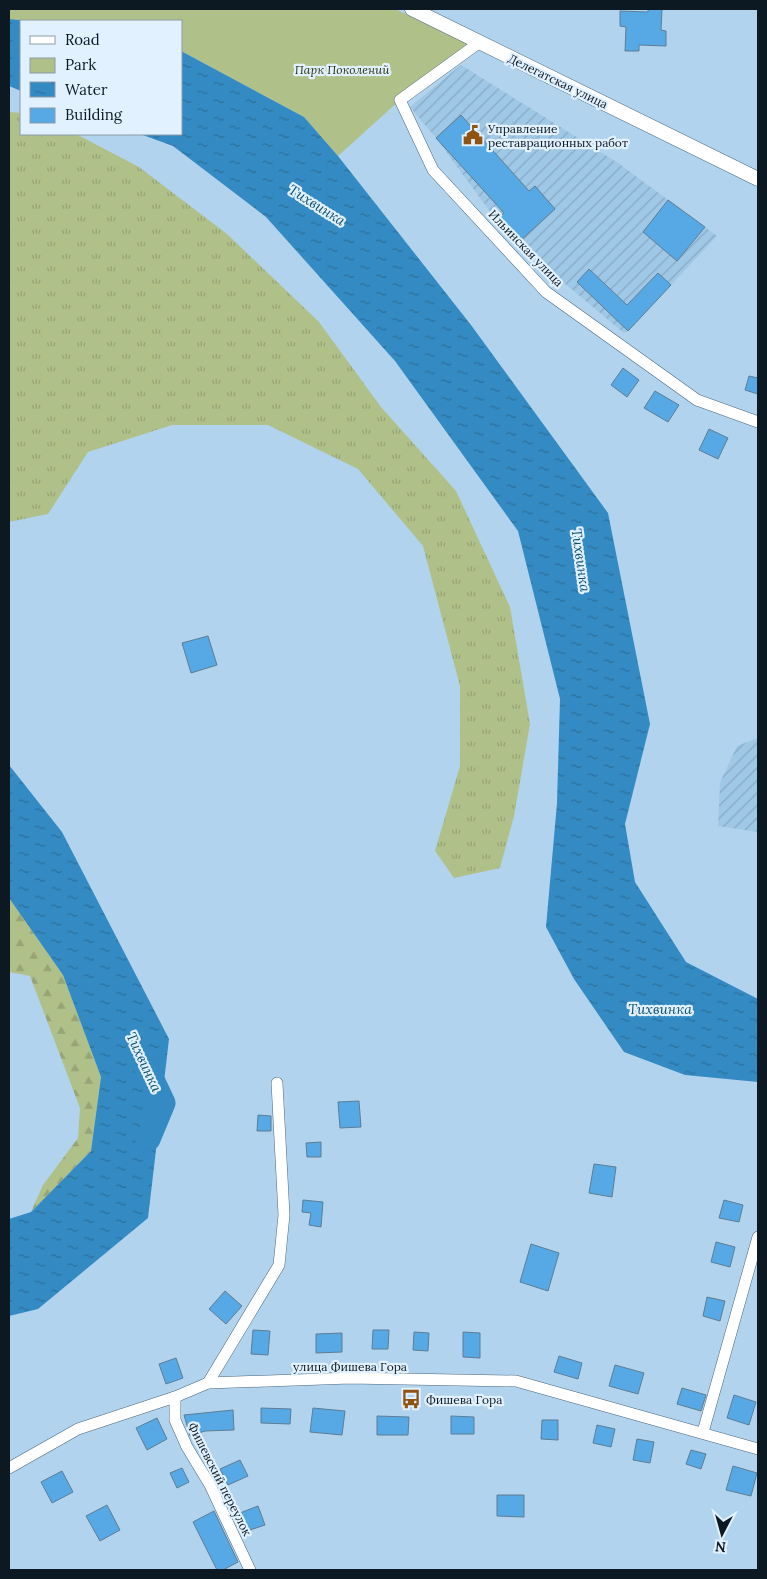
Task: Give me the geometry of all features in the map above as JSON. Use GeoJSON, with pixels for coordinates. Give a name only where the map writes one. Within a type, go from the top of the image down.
{"type":"FeatureCollection","features":[{"type":"Feature","properties":{"kind":"street","name":"Делегатская улица"},"geometry":{"type":"LineString","coordinates":[[412,9],[758,179]]}},
{"type":"Feature","properties":{"kind":"street","name":"Ильинская улица"},"geometry":{"type":"LineString","coordinates":[[480,42],[400,100],[433,170],[546,292],[697,400],[758,422]]}},
{"type":"Feature","properties":{"kind":"street"},"geometry":{"type":"LineString","coordinates":[[208,1383],[279,1265],[284,1215],[277,1083]]}},
{"type":"Feature","properties":{"kind":"street"},"geometry":{"type":"LineString","coordinates":[[703,1432],[758,1237]]}},
{"type":"Feature","properties":{"kind":"street","name":"улица Фишева Гора"},"geometry":{"type":"LineString","coordinates":[[9,1468],[78,1429],[175,1397],[208,1383],[350,1378],[516,1381],[758,1449]]}},
{"type":"Feature","properties":{"kind":"street","name":"Фишевский переулок"},"geometry":{"type":"LineString","coordinates":[[175,1397],[176,1420],[187,1447],[210,1485],[250,1570]]}},
{"type":"Feature","properties":{"kind":"shaded area"},"geometry":{"type":"Polygon","coordinates":[[[461,65],[618,163],[717,236],[628,331],[624,333],[508,236],[436,138],[410,107],[461,65]]]}},
{"type":"Feature","properties":{"kind":"shaded area"},"geometry":{"type":"Polygon","coordinates":[[[758,738],[758,832],[718,826],[720,783],[737,746],[758,738]]]}},
{"type":"Feature","properties":{"kind":"green space","name":"Парк Поколений"},"geometry":{"type":"Polygon","coordinates":[[[9,9],[395,9],[475,47],[400,100],[338,156],[304,117],[182,52],[182,20],[9,19],[9,9]]]}},
{"type":"Feature","properties":{"kind":"green space"},"geometry":{"type":"Polygon","coordinates":[[[9,112],[20,113],[20,135],[78,135],[139,167],[227,234],[319,322],[381,407],[456,491],[510,607],[530,724],[514,816],[500,868],[454,878],[435,851],[460,766],[460,686],[423,546],[358,469],[268,425],[172,425],[88,452],[48,514],[9,522],[9,112]]]}},
{"type":"Feature","properties":{"kind":"green space"},"geometry":{"type":"Polygon","coordinates":[[[9,898],[63,975],[101,1077],[91,1151],[31,1212],[43,1185],[78,1138],[80,1108],[30,976],[9,972],[9,898]]]}},
{"type":"Feature","properties":{"kind":"water"},"geometry":{"type":"Polygon","coordinates":[[[9,19],[20,20],[20,91],[9,86],[9,19]]]}},
{"type":"Feature","properties":{"kind":"water","name":"Тихвинка"},"geometry":{"type":"Polygon","coordinates":[[[182,52],[304,117],[338,156],[471,325],[608,513],[650,724],[625,824],[635,882],[686,962],[758,999],[758,1082],[685,1075],[624,1052],[574,979],[546,927],[557,803],[560,699],[518,531],[395,361],[266,217],[173,146],[143,135],[182,135],[182,52]]]}},
{"type":"Feature","properties":{"kind":"water","name":"Тихвинка"},"geometry":{"type":"Polygon","coordinates":[[[9,765],[62,832],[169,1039],[148,1218],[38,1309],[9,1316],[9,1219],[31,1212],[91,1151],[101,1077],[63,975],[9,898],[9,765]]]}},
{"type":"Feature","properties":{"kind":"building"},"geometry":{"type":"Polygon","coordinates":[[[648,9],[662,9],[661,30],[666,31],[666,46],[639,45],[639,51],[625,51],[626,27],[620,26],[620,11],[648,12],[648,9]]]}},
{"type":"Feature","properties":{"kind":"building"},"geometry":{"type":"Polygon","coordinates":[[[461,115],[529,191],[535,186],[555,209],[520,241],[499,217],[504,213],[436,138],[461,115]]]}},
{"type":"Feature","properties":{"kind":"building"},"geometry":{"type":"Polygon","coordinates":[[[668,200],[705,227],[677,261],[643,232],[668,200]]]}},
{"type":"Feature","properties":{"kind":"building"},"geometry":{"type":"Polygon","coordinates":[[[589,269],[627,305],[658,273],[671,285],[628,331],[577,282],[589,269]]]}},
{"type":"Feature","properties":{"kind":"building"},"geometry":{"type":"Polygon","coordinates":[[[623,368],[639,380],[627,397],[611,385],[623,368]]]}},
{"type":"Feature","properties":{"kind":"building"},"geometry":{"type":"Polygon","coordinates":[[[749,376],[758,378],[758,394],[745,390],[749,376]]]}},
{"type":"Feature","properties":{"kind":"building"},"geometry":{"type":"Polygon","coordinates":[[[655,391],[679,405],[668,422],[644,408],[655,391]]]}},
{"type":"Feature","properties":{"kind":"building"},"geometry":{"type":"Polygon","coordinates":[[[709,429],[728,438],[718,459],[699,450],[709,429]]]}},
{"type":"Feature","properties":{"kind":"building"},"geometry":{"type":"Polygon","coordinates":[[[208,636],[217,665],[191,673],[182,643],[208,636]]]}},
{"type":"Feature","properties":{"kind":"building"},"geometry":{"type":"Polygon","coordinates":[[[359,1101],[361,1127],[340,1128],[338,1102],[359,1101]]]}},
{"type":"Feature","properties":{"kind":"building"},"geometry":{"type":"Polygon","coordinates":[[[258,1115],[271,1116],[271,1131],[257,1131],[258,1115]]]}},
{"type":"Feature","properties":{"kind":"building"},"geometry":{"type":"Polygon","coordinates":[[[321,1142],[321,1157],[307,1157],[306,1143],[321,1142]]]}},
{"type":"Feature","properties":{"kind":"building"},"geometry":{"type":"Polygon","coordinates":[[[594,1164],[616,1167],[612,1197],[589,1193],[594,1164]]]}},
{"type":"Feature","properties":{"kind":"building"},"geometry":{"type":"Polygon","coordinates":[[[303,1200],[323,1202],[321,1227],[309,1225],[311,1213],[302,1212],[303,1200]]]}},
{"type":"Feature","properties":{"kind":"building"},"geometry":{"type":"Polygon","coordinates":[[[724,1200],[743,1205],[739,1222],[719,1218],[724,1200]]]}},
{"type":"Feature","properties":{"kind":"building"},"geometry":{"type":"Polygon","coordinates":[[[716,1242],[735,1247],[730,1267],[711,1262],[716,1242]]]}},
{"type":"Feature","properties":{"kind":"building"},"geometry":{"type":"Polygon","coordinates":[[[531,1244],[559,1253],[548,1291],[520,1282],[531,1244]]]}},
{"type":"Feature","properties":{"kind":"building"},"geometry":{"type":"Polygon","coordinates":[[[225,1291],[242,1306],[226,1324],[209,1309],[225,1291]]]}},
{"type":"Feature","properties":{"kind":"building"},"geometry":{"type":"Polygon","coordinates":[[[707,1297],[725,1301],[720,1321],[703,1316],[707,1297]]]}},
{"type":"Feature","properties":{"kind":"building"},"geometry":{"type":"Polygon","coordinates":[[[253,1330],[270,1331],[268,1355],[251,1354],[253,1330]]]}},
{"type":"Feature","properties":{"kind":"building"},"geometry":{"type":"Polygon","coordinates":[[[373,1330],[389,1330],[388,1349],[372,1349],[373,1330]]]}},
{"type":"Feature","properties":{"kind":"building"},"geometry":{"type":"Polygon","coordinates":[[[414,1332],[429,1333],[428,1351],[413,1350],[414,1332]]]}},
{"type":"Feature","properties":{"kind":"building"},"geometry":{"type":"Polygon","coordinates":[[[463,1332],[480,1333],[480,1358],[463,1357],[463,1332]]]}},
{"type":"Feature","properties":{"kind":"building"},"geometry":{"type":"Polygon","coordinates":[[[342,1333],[342,1352],[316,1353],[316,1334],[342,1333]]]}},
{"type":"Feature","properties":{"kind":"building"},"geometry":{"type":"Polygon","coordinates":[[[559,1356],[582,1363],[578,1379],[554,1372],[559,1356]]]}},
{"type":"Feature","properties":{"kind":"building"},"geometry":{"type":"Polygon","coordinates":[[[176,1358],[183,1378],[166,1384],[159,1364],[176,1358]]]}},
{"type":"Feature","properties":{"kind":"building"},"geometry":{"type":"Polygon","coordinates":[[[615,1365],[644,1373],[638,1394],[609,1386],[615,1365]]]}},
{"type":"Feature","properties":{"kind":"building"},"geometry":{"type":"Polygon","coordinates":[[[682,1388],[706,1395],[701,1411],[677,1404],[682,1388]]]}},
{"type":"Feature","properties":{"kind":"building"},"geometry":{"type":"Polygon","coordinates":[[[734,1395],[756,1402],[749,1425],[727,1418],[734,1395]]]}},
{"type":"Feature","properties":{"kind":"building"},"geometry":{"type":"Polygon","coordinates":[[[261,1408],[291,1409],[290,1424],[261,1423],[261,1408]]]}},
{"type":"Feature","properties":{"kind":"building"},"geometry":{"type":"Polygon","coordinates":[[[313,1408],[345,1411],[342,1435],[310,1432],[313,1408]]]}},
{"type":"Feature","properties":{"kind":"building"},"geometry":{"type":"Polygon","coordinates":[[[233,1410],[234,1430],[205,1431],[190,1436],[184,1415],[233,1410]]]}},
{"type":"Feature","properties":{"kind":"building"},"geometry":{"type":"Polygon","coordinates":[[[377,1416],[409,1417],[408,1435],[377,1435],[377,1416]]]}},
{"type":"Feature","properties":{"kind":"building"},"geometry":{"type":"Polygon","coordinates":[[[451,1416],[474,1417],[474,1434],[451,1434],[451,1416]]]}},
{"type":"Feature","properties":{"kind":"building"},"geometry":{"type":"Polygon","coordinates":[[[157,1418],[167,1439],[147,1450],[136,1428],[157,1418]]]}},
{"type":"Feature","properties":{"kind":"building"},"geometry":{"type":"Polygon","coordinates":[[[542,1420],[558,1420],[558,1440],[541,1439],[542,1420]]]}},
{"type":"Feature","properties":{"kind":"building"},"geometry":{"type":"Polygon","coordinates":[[[597,1425],[615,1429],[611,1447],[593,1443],[597,1425]]]}},
{"type":"Feature","properties":{"kind":"building"},"geometry":{"type":"Polygon","coordinates":[[[637,1439],[654,1442],[650,1463],[633,1460],[637,1439]]]}},
{"type":"Feature","properties":{"kind":"building"},"geometry":{"type":"Polygon","coordinates":[[[691,1450],[706,1454],[701,1469],[686,1464],[691,1450]]]}},
{"type":"Feature","properties":{"kind":"building"},"geometry":{"type":"Polygon","coordinates":[[[240,1460],[248,1476],[228,1485],[220,1469],[240,1460]]]}},
{"type":"Feature","properties":{"kind":"building"},"geometry":{"type":"Polygon","coordinates":[[[733,1466],[757,1473],[751,1496],[726,1490],[733,1466]]]}},
{"type":"Feature","properties":{"kind":"building"},"geometry":{"type":"Polygon","coordinates":[[[182,1468],[189,1482],[177,1488],[170,1473],[182,1468]]]}},
{"type":"Feature","properties":{"kind":"building"},"geometry":{"type":"Polygon","coordinates":[[[62,1471],[73,1492],[52,1503],[41,1482],[62,1471]]]}},
{"type":"Feature","properties":{"kind":"building"},"geometry":{"type":"Polygon","coordinates":[[[497,1495],[524,1495],[524,1517],[497,1516],[497,1495]]]}},
{"type":"Feature","properties":{"kind":"building"},"geometry":{"type":"Polygon","coordinates":[[[107,1505],[120,1530],[100,1541],[86,1516],[107,1505]]]}},
{"type":"Feature","properties":{"kind":"building"},"geometry":{"type":"Polygon","coordinates":[[[258,1506],[265,1525],[247,1531],[240,1513],[258,1506]]]}},
{"type":"Feature","properties":{"kind":"building"},"geometry":{"type":"Polygon","coordinates":[[[214,1511],[238,1562],[223,1570],[217,1570],[193,1522],[214,1511]]]}},
{"type":"Feature","properties":{"kind":"waterway","name":"Тихвинка"},"geometry":{"type":"LineString","coordinates":[[147,1069],[163,1103],[148,1139]]}},
{"type":"Feature","properties":{"kind":"place","name":"Управление реставрационных работ"},"geometry":{"type":"Point","coordinates":[473,135]}},
{"type":"Feature","properties":{"kind":"place","name":"Фишева Гора"},"geometry":{"type":"Point","coordinates":[411,1399]}}]}
